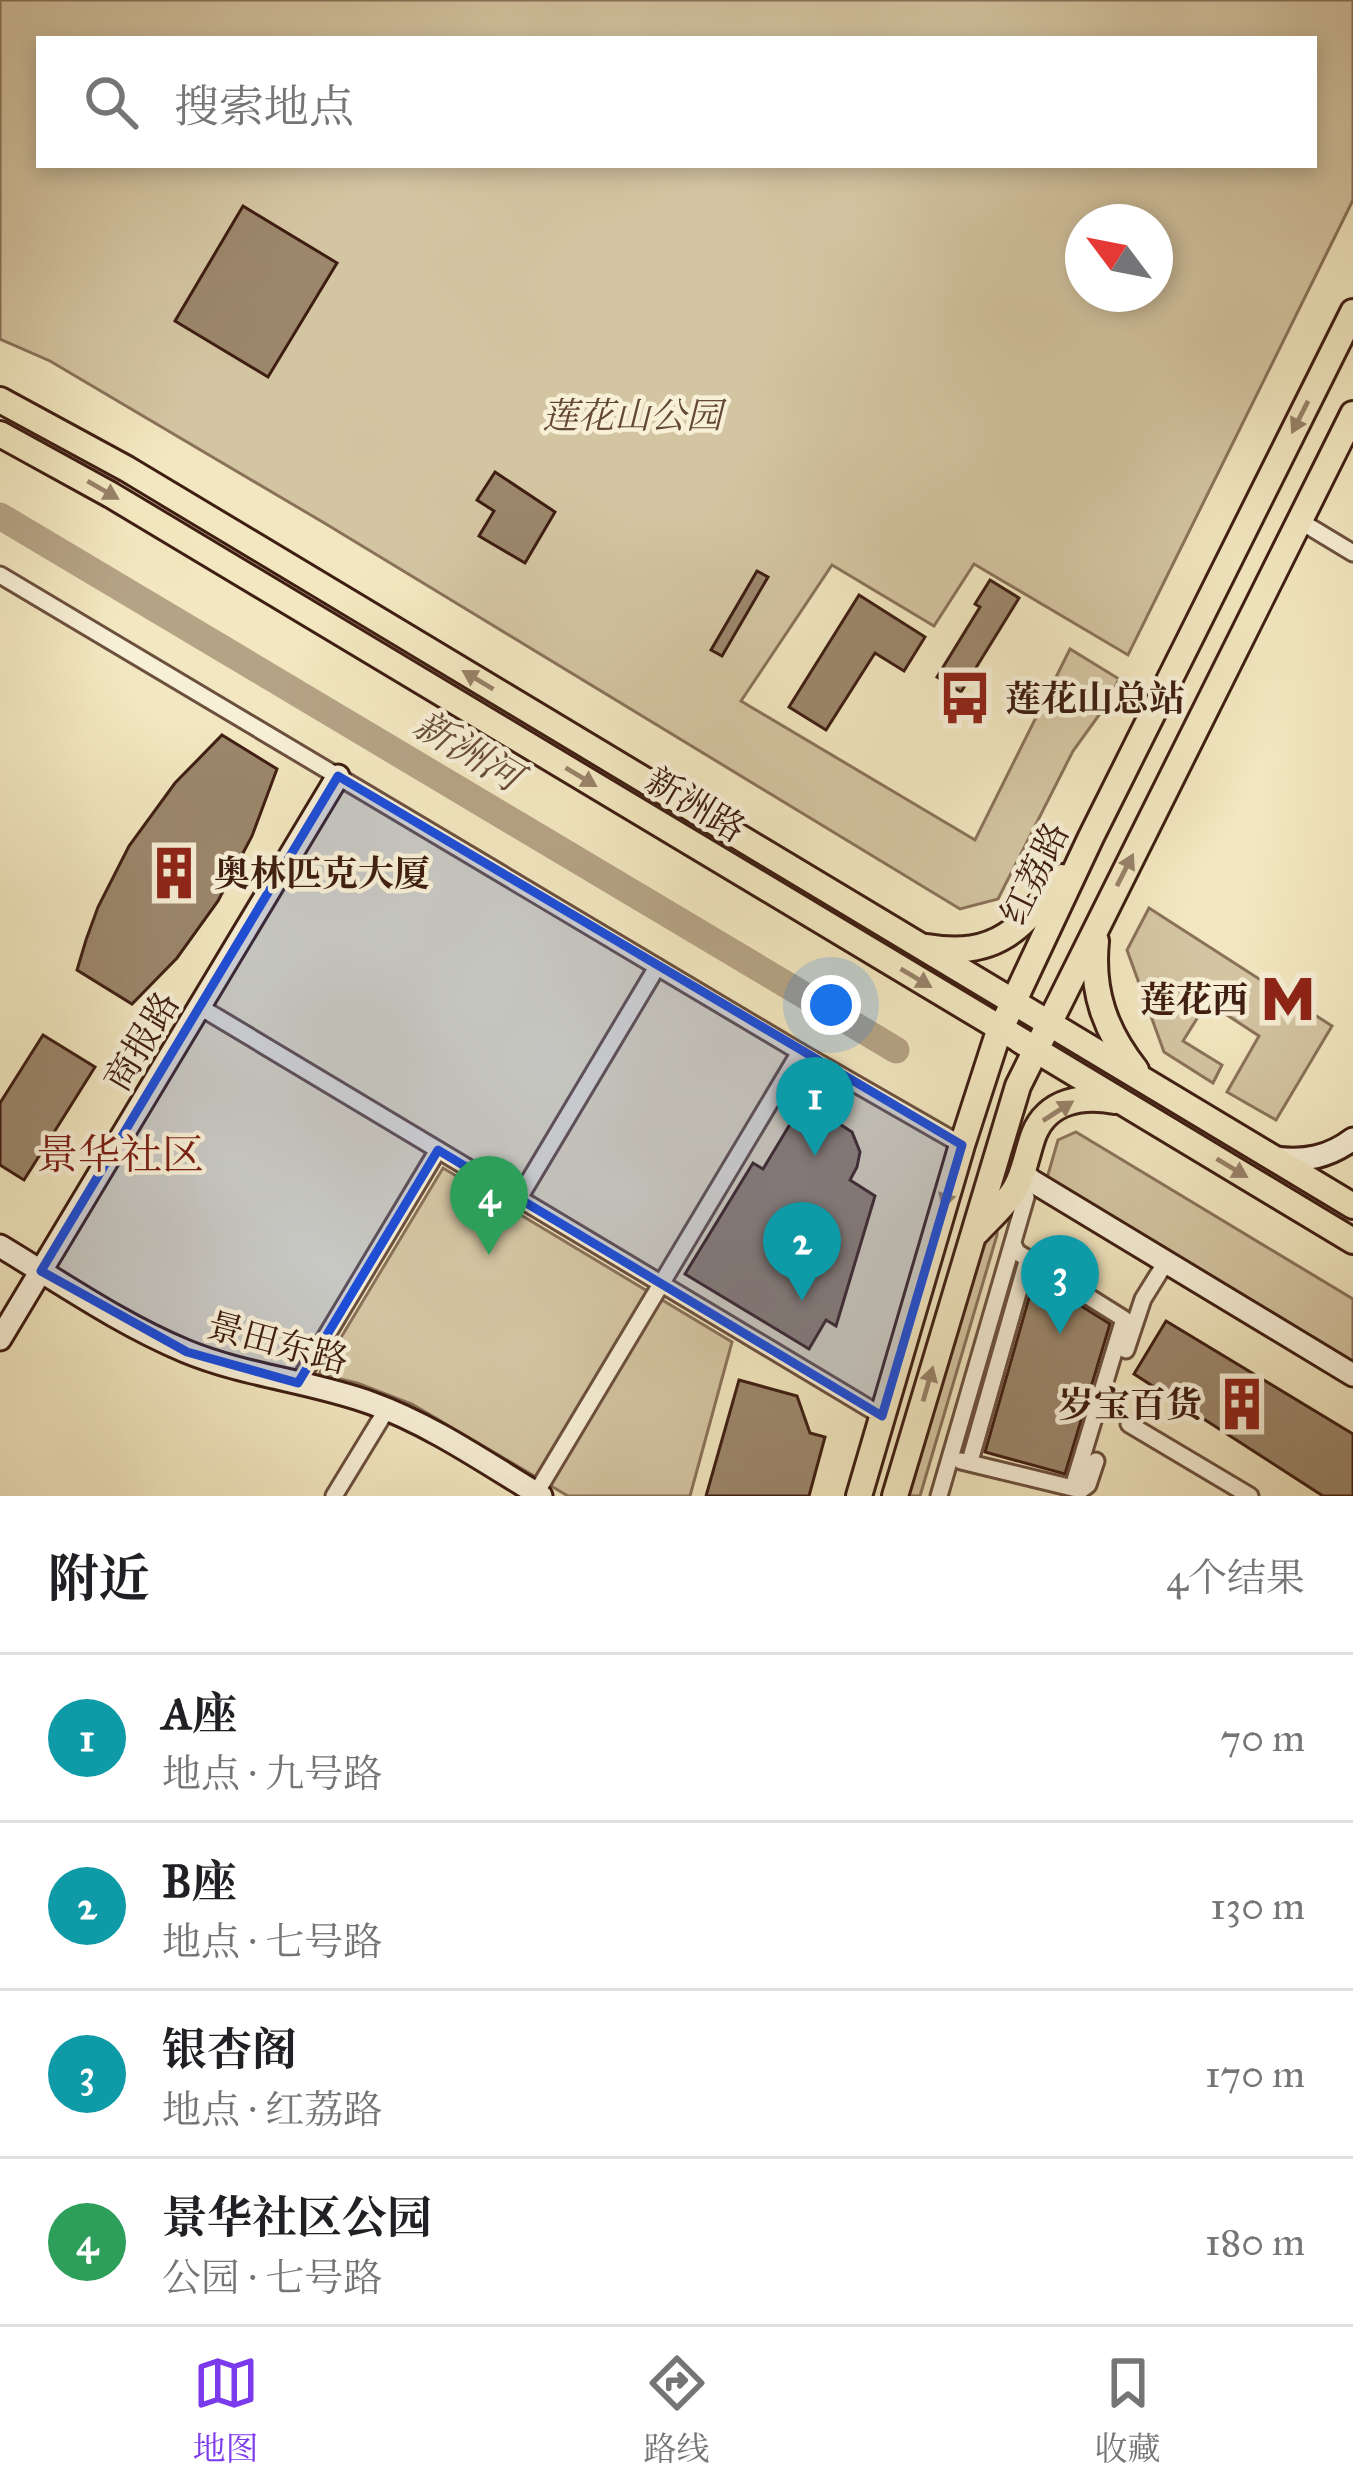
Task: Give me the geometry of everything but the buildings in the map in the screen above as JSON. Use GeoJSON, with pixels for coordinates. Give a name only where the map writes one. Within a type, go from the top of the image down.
{"type":"FeatureCollection","features":[{"type":"Feature","properties":{"kind":"main road","name":"红荔路"},"geometry":{"type":"LineString","coordinates":[[859,1496],[1000,1028],[1090,837],[1353,312]]}},
{"type":"Feature","properties":{"kind":"main road","name":"新洲路"},"geometry":{"type":"LineString","coordinates":[[0,400],[147,481],[1353,1206]]}},
{"type":"Feature","properties":{"kind":"main road"},"geometry":{"type":"LineString","coordinates":[[895,1496],[1010,1108],[1035,1049],[1353,414]]}},
{"type":"Feature","properties":{"kind":"main road","name":"新洲路"},"geometry":{"type":"LineString","coordinates":[[0,434],[111,495],[1353,1241]]}},
{"type":"Feature","properties":{"kind":"main road"},"geometry":{"type":"LineString","coordinates":[[921,946],[975,949],[1016,931],[1090,837]]}},
{"type":"Feature","properties":{"kind":"main road"},"geometry":{"type":"LineString","coordinates":[[1100,920],[1094,970],[1100,1009],[1121,1052],[1156,1088]]}},
{"type":"Feature","properties":{"kind":"main road"},"geometry":{"type":"LineString","coordinates":[[972,1238],[1021,1187],[1036,1130],[1045,1116],[1060,1105],[1095,1098],[1132,1107]]}},
{"type":"Feature","properties":{"kind":"street"},"geometry":{"type":"LineString","coordinates":[[1300,521],[1353,553]]}},
{"type":"Feature","properties":{"kind":"street"},"geometry":{"type":"LineString","coordinates":[[0,575],[962,1145]]}},
{"type":"Feature","properties":{"kind":"street","name":"商报路"},"geometry":{"type":"LineString","coordinates":[[0,1339],[338,776]]}},
{"type":"Feature","properties":{"kind":"street"},"geometry":{"type":"LineString","coordinates":[[519,1198],[658,967]]}},
{"type":"Feature","properties":{"kind":"street"},"geometry":{"type":"LineString","coordinates":[[200,1007],[883,1416]]}},
{"type":"Feature","properties":{"kind":"street"},"geometry":{"type":"LineString","coordinates":[[539,1495],[800,1052]]}},
{"type":"Feature","properties":{"kind":"street"},"geometry":{"type":"LineString","coordinates":[[1271,1157],[1314,1158],[1353,1138]]}},
{"type":"Feature","properties":{"kind":"street"},"geometry":{"type":"LineString","coordinates":[[298,1383],[438,1150]]}},
{"type":"Feature","properties":{"kind":"street"},"geometry":{"type":"LineString","coordinates":[[938,1496],[1012,1244],[1021,1187],[1032,1181],[1353,1375]]}},
{"type":"Feature","properties":{"kind":"street"},"geometry":{"type":"LineString","coordinates":[[1012,1244],[1017,1252],[1124,1319]]}},
{"type":"Feature","properties":{"kind":"street","name":"景田东路"},"geometry":{"type":"LineString","coordinates":[[0,1246],[187,1352],[387,1409],[425,1426],[539,1495]]}},
{"type":"Feature","properties":{"kind":"street"},"geometry":{"type":"LineString","coordinates":[[970,1461],[1028,1258]]}},
{"type":"Feature","properties":{"kind":"street"},"geometry":{"type":"LineString","coordinates":[[1073,1487],[1124,1319],[1163,1261]]}},
{"type":"Feature","properties":{"kind":"street"},"geometry":{"type":"LineString","coordinates":[[1126,1350],[1143,1299],[1163,1261]]}},
{"type":"Feature","properties":{"kind":"street"},"geometry":{"type":"LineString","coordinates":[[334,1496],[387,1409]]}},
{"type":"Feature","properties":{"kind":"street"},"geometry":{"type":"LineString","coordinates":[[1129,1424],[1247,1495]]}},
{"type":"Feature","properties":{"kind":"street"},"geometry":{"type":"LineString","coordinates":[[947,1466],[970,1461],[1025,1471],[1081,1490],[1088,1485],[1096,1461]]}},
{"type":"Feature","properties":{"kind":"highlighted area"},"geometry":{"type":"Polygon","coordinates":[[[338,776],[962,1145],[882,1416],[438,1150],[298,1383],[187,1352],[41,1271],[338,776]]]}},
{"type":"Feature","properties":{"kind":"green space","name":"莲花山公园"},"geometry":{"type":"Polygon","coordinates":[[[0,0],[1353,0],[1353,200],[1128,655],[974,564],[934,626],[832,565],[741,701],[975,840],[1070,649],[1119,679],[1073,751],[998,899],[960,909],[50,361],[0,339],[0,0]]]}},
{"type":"Feature","properties":{"kind":"green space"},"geometry":{"type":"Polygon","coordinates":[[[1149,908],[1332,1026],[1276,1120],[1227,1092],[1259,1036],[1198,996],[1189,1011],[1198,1017],[1183,1041],[1222,1065],[1213,1083],[1164,1052],[1127,950],[1149,908]]]}},
{"type":"Feature","properties":{"kind":"green space"},"geometry":{"type":"Polygon","coordinates":[[[1076,1132],[1353,1299],[1353,1362],[1047,1178],[1058,1140],[1076,1132]]]}},
{"type":"Feature","properties":{"kind":"green space"},"geometry":{"type":"Polygon","coordinates":[[[443,1168],[732,1342],[690,1496],[568,1496],[412,1404],[319,1374],[443,1168]]]}},
{"type":"Feature","properties":{"kind":"green space"},"geometry":{"type":"Polygon","coordinates":[[[997,1226],[920,1496],[901,1496],[980,1242],[997,1226]]]}},
{"type":"Feature","properties":{"kind":"waterway","name":"新洲河"},"geometry":{"type":"LineString","coordinates":[[0,516],[896,1050]]}},
{"type":"Feature","properties":{"kind":"place","name":"莲花山总站"},"geometry":{"type":"Point","coordinates":[965,698]}},
{"type":"Feature","properties":{"kind":"place","name":"奥林匹克大厦"},"geometry":{"type":"Point","coordinates":[174,873]}},
{"type":"Feature","properties":{"kind":"place","name":"莲花西"},"geometry":{"type":"Point","coordinates":[1288,999]}},
{"type":"Feature","properties":{"kind":"place","name":"A座"},"geometry":{"type":"Point","coordinates":[815,1156]}},
{"type":"Feature","properties":{"kind":"place","name":"景华社区公园"},"geometry":{"type":"Point","coordinates":[489,1255]}},
{"type":"Feature","properties":{"kind":"place","name":"B座"},"geometry":{"type":"Point","coordinates":[802,1301]}},
{"type":"Feature","properties":{"kind":"place","name":"银杏阁"},"geometry":{"type":"Point","coordinates":[1060,1334]}},
{"type":"Feature","properties":{"kind":"place","name":"岁宝百货"},"geometry":{"type":"Point","coordinates":[1242,1404]}},
{"type":"Feature","properties":{"kind":"district","name":"景华社区"},"geometry":{"type":"Point","coordinates":[120,1154]}}]}
